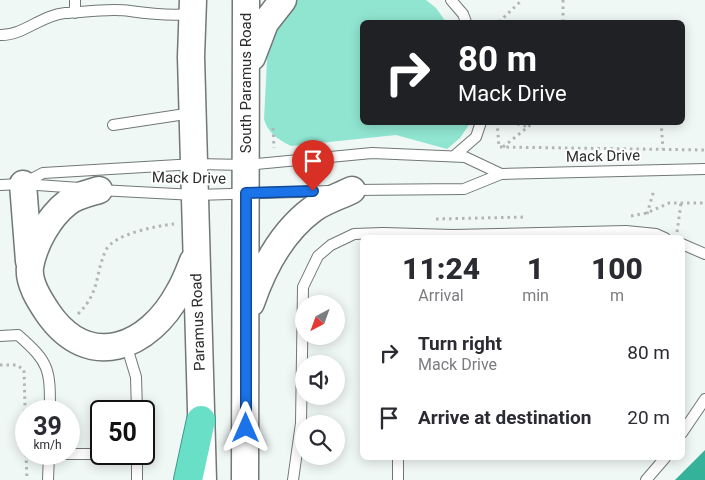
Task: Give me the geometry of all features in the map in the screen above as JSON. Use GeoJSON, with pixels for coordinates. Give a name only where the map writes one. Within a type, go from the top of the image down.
{"type":"FeatureCollection","features":[{"type":"Feature","properties":{"kind":"highway"},"geometry":{"type":"LineString","coordinates":[[188,480],[201,420]]}},
{"type":"Feature","properties":{"kind":"main road","name":"South Paramus Road"},"geometry":{"type":"LineString","coordinates":[[246,0],[246,165]]}},
{"type":"Feature","properties":{"kind":"main road"},"geometry":{"type":"LineString","coordinates":[[246,72],[265,23],[283,0]]}},
{"type":"Feature","properties":{"kind":"main road"},"geometry":{"type":"LineString","coordinates":[[193,7],[195,164]]}},
{"type":"Feature","properties":{"kind":"main road","name":"Paramus Road"},"geometry":{"type":"LineString","coordinates":[[195,164],[203,480]]}},
{"type":"Feature","properties":{"kind":"main road"},"geometry":{"type":"LineString","coordinates":[[246,165],[246,480]]}},
{"type":"Feature","properties":{"kind":"main road"},"geometry":{"type":"LineString","coordinates":[[12,184],[37,297],[70,338],[93,348],[109,349],[126,344],[143,335],[160,319],[179,294],[196,253]]}},
{"type":"Feature","properties":{"kind":"main road"},"geometry":{"type":"LineString","coordinates":[[30,269],[38,243],[52,218],[68,202],[99,190]]}},
{"type":"Feature","properties":{"kind":"main road"},"geometry":{"type":"LineString","coordinates":[[246,318],[259,279],[288,233],[314,209],[352,190]]}},
{"type":"Feature","properties":{"kind":"lane"},"geometry":{"type":"LineString","coordinates":[[75,0],[75,13]]}},
{"type":"Feature","properties":{"kind":"lane"},"geometry":{"type":"LineString","coordinates":[[451,0],[463,14],[465,20]]}},
{"type":"Feature","properties":{"kind":"lane"},"geometry":{"type":"LineString","coordinates":[[0,35],[15,34],[43,18],[75,13],[122,11],[159,16],[193,7]]}},
{"type":"Feature","properties":{"kind":"lane"},"geometry":{"type":"LineString","coordinates":[[112,125],[193,113]]}},
{"type":"Feature","properties":{"kind":"lane"},"geometry":{"type":"LineString","coordinates":[[454,156],[476,137],[480,125]]}},
{"type":"Feature","properties":{"kind":"lane","name":"Mack Drive"},"geometry":{"type":"LineString","coordinates":[[12,184],[42,173],[195,164],[246,165],[372,153],[465,157],[501,174]]}},
{"type":"Feature","properties":{"kind":"lane","name":"Mack Drive"},"geometry":{"type":"LineString","coordinates":[[12,184],[195,195],[464,189],[501,174],[705,169]]}},
{"type":"Feature","properties":{"kind":"lane"},"geometry":{"type":"LineString","coordinates":[[293,480],[301,423],[303,287],[318,256],[331,245],[354,234],[642,233],[651,235]]}},
{"type":"Feature","properties":{"kind":"lane"},"geometry":{"type":"LineString","coordinates":[[685,245],[705,254]]}},
{"type":"Feature","properties":{"kind":"lane"},"geometry":{"type":"LineString","coordinates":[[0,336],[18,335],[45,362],[50,377],[50,400]]}},
{"type":"Feature","properties":{"kind":"lane"},"geometry":{"type":"LineString","coordinates":[[126,344],[136,377],[137,400]]}},
{"type":"Feature","properties":{"kind":"lane"},"geometry":{"type":"LineString","coordinates":[[685,428],[705,398]]}},
{"type":"Feature","properties":{"kind":"lane"},"geometry":{"type":"LineString","coordinates":[[398,460],[398,480]]}},
{"type":"Feature","properties":{"kind":"lane"},"geometry":{"type":"LineString","coordinates":[[646,480],[663,460]]}},
{"type":"Feature","properties":{"kind":"lane"},"geometry":{"type":"LineString","coordinates":[[48,480],[49,465]]}},
{"type":"Feature","properties":{"kind":"lane"},"geometry":{"type":"LineString","coordinates":[[137,465],[137,480]]}},
{"type":"Feature","properties":{"kind":"path"},"geometry":{"type":"LineString","coordinates":[[501,20],[522,0]]}},
{"type":"Feature","properties":{"kind":"path"},"geometry":{"type":"LineString","coordinates":[[562,20],[563,0]]}},
{"type":"Feature","properties":{"kind":"path"},"geometry":{"type":"LineString","coordinates":[[497,125],[499,147],[705,150]]}},
{"type":"Feature","properties":{"kind":"path"},"geometry":{"type":"LineString","coordinates":[[522,125],[529,127]]}},
{"type":"Feature","properties":{"kind":"path"},"geometry":{"type":"LineString","coordinates":[[661,125],[663,149]]}},
{"type":"Feature","properties":{"kind":"path"},"geometry":{"type":"LineString","coordinates":[[503,147],[529,127]]}},
{"type":"Feature","properties":{"kind":"path"},"geometry":{"type":"LineString","coordinates":[[273,128],[274,163]]}},
{"type":"Feature","properties":{"kind":"path"},"geometry":{"type":"LineString","coordinates":[[642,233],[654,190]]}},
{"type":"Feature","properties":{"kind":"path"},"geometry":{"type":"LineString","coordinates":[[676,235],[681,203]]}},
{"type":"Feature","properties":{"kind":"path"},"geometry":{"type":"LineString","coordinates":[[63,329],[85,308],[95,293],[106,249],[115,239],[161,226],[196,221]]}},
{"type":"Feature","properties":{"kind":"path"},"geometry":{"type":"LineString","coordinates":[[25,400],[24,370],[38,354]]}},
{"type":"Feature","properties":{"kind":"path"},"geometry":{"type":"LineString","coordinates":[[0,365],[17,365],[24,370]]}},
{"type":"Feature","properties":{"kind":"path"},"geometry":{"type":"LineString","coordinates":[[26,465],[27,480]]}},
{"type":"Feature","properties":{"kind":"shaded area"},"geometry":{"type":"Polygon","coordinates":[[[296,0],[426,0],[436,8],[445,20],[360,20],[360,125],[469,125],[460,138],[447,149],[396,135],[291,146],[274,135],[264,119],[268,41],[296,0]]]}},
{"type":"Feature","properties":{"kind":"shaded area"},"geometry":{"type":"Polygon","coordinates":[[[705,450],[705,480],[675,480],[705,450]]]}},
{"type":"Feature","properties":{"kind":"route"},"geometry":{"type":"LineString","coordinates":[[246,428],[246,193],[313,191]]}}]}
